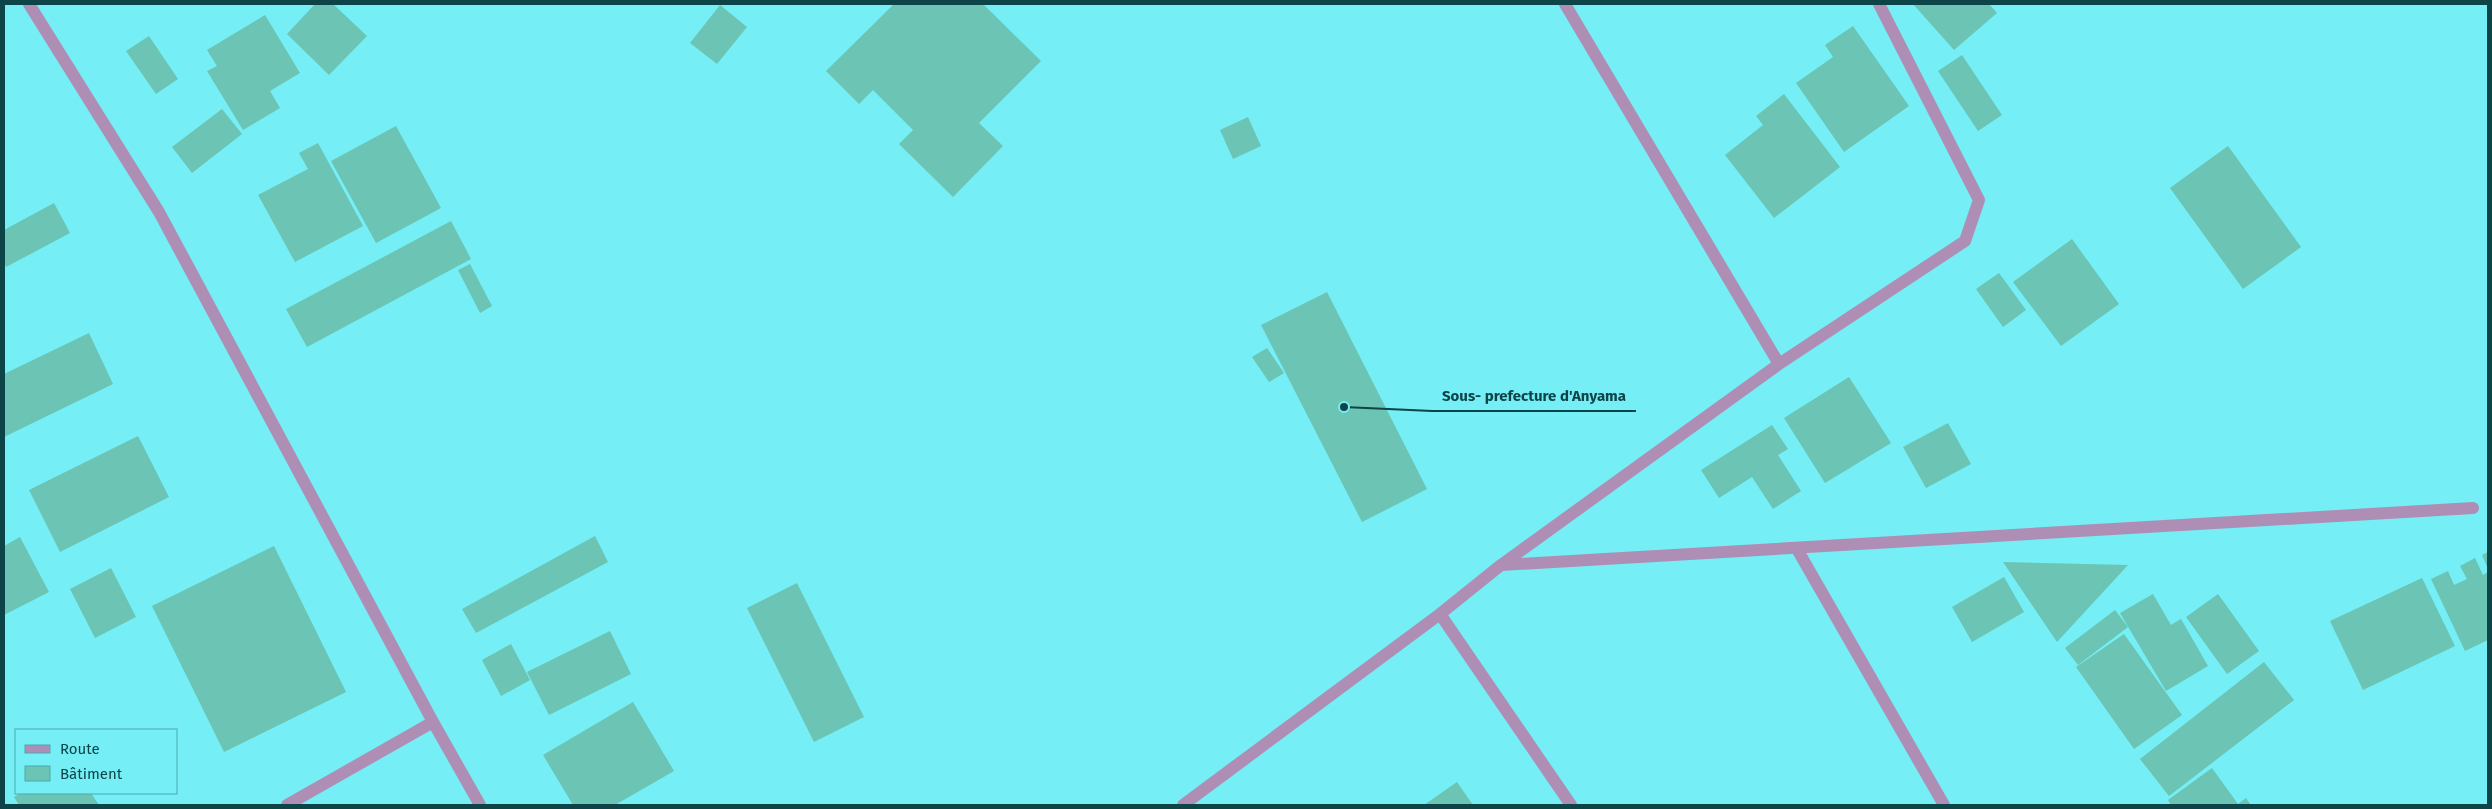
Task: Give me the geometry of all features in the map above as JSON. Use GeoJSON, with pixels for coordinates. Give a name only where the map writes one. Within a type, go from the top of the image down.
{"type":"FeatureCollection","features":[{"type":"Feature","properties":{"kind":"street"},"geometry":{"type":"LineString","coordinates":[[29,4],[159,212],[432,722],[480,805]]}},
{"type":"Feature","properties":{"kind":"street"},"geometry":{"type":"LineString","coordinates":[[1566,4],[1779,364]]}},
{"type":"Feature","properties":{"kind":"street"},"geometry":{"type":"LineString","coordinates":[[1183,805],[1440,614],[1501,565],[1779,364],[1965,240],[1979,200],[1878,4]]}},
{"type":"Feature","properties":{"kind":"street"},"geometry":{"type":"LineString","coordinates":[[1501,565],[2474,508]]}},
{"type":"Feature","properties":{"kind":"street"},"geometry":{"type":"LineString","coordinates":[[1797,549],[1944,805]]}},
{"type":"Feature","properties":{"kind":"street"},"geometry":{"type":"LineString","coordinates":[[1440,614],[1571,805]]}},
{"type":"Feature","properties":{"kind":"street"},"geometry":{"type":"LineString","coordinates":[[288,805],[432,722]]}},
{"type":"Feature","properties":{"kind":"building"},"geometry":{"type":"Polygon","coordinates":[[[315,4],[333,4],[367,36],[329,75],[287,34],[315,4]]]}},
{"type":"Feature","properties":{"kind":"building"},"geometry":{"type":"Polygon","coordinates":[[[894,4],[983,4],[1041,61],[979,123],[1003,146],[953,197],[899,144],[913,130],[873,90],[859,104],[826,71],[894,4]]]}},
{"type":"Feature","properties":{"kind":"building"},"geometry":{"type":"Polygon","coordinates":[[[1913,4],[1989,4],[1997,13],[1954,50],[1913,4]]]}},
{"type":"Feature","properties":{"kind":"building"},"geometry":{"type":"Polygon","coordinates":[[[720,5],[747,27],[717,64],[690,43],[720,5]]]}},
{"type":"Feature","properties":{"kind":"building"},"geometry":{"type":"Polygon","coordinates":[[[265,15],[300,73],[270,91],[280,108],[243,130],[207,71],[217,66],[207,50],[265,15]]]}},
{"type":"Feature","properties":{"kind":"building"},"geometry":{"type":"Polygon","coordinates":[[[1853,26],[1909,106],[1844,152],[1796,83],[1833,57],[1825,45],[1853,26]]]}},
{"type":"Feature","properties":{"kind":"building"},"geometry":{"type":"Polygon","coordinates":[[[149,36],[178,79],[156,94],[126,51],[149,36]]]}},
{"type":"Feature","properties":{"kind":"building"},"geometry":{"type":"Polygon","coordinates":[[[1962,55],[2002,115],[1978,131],[1938,71],[1962,55]]]}},
{"type":"Feature","properties":{"kind":"building"},"geometry":{"type":"Polygon","coordinates":[[[1784,94],[1840,167],[1774,218],[1725,155],[1763,125],[1756,116],[1784,94]]]}},
{"type":"Feature","properties":{"kind":"building"},"geometry":{"type":"Polygon","coordinates":[[[222,109],[242,134],[192,173],[172,147],[222,109]]]}},
{"type":"Feature","properties":{"kind":"building"},"geometry":{"type":"Polygon","coordinates":[[[1248,117],[1261,146],[1233,159],[1220,130],[1248,117]]]}},
{"type":"Feature","properties":{"kind":"building"},"geometry":{"type":"Polygon","coordinates":[[[396,126],[441,208],[376,243],[331,161],[396,126]]]}},
{"type":"Feature","properties":{"kind":"building"},"geometry":{"type":"Polygon","coordinates":[[[318,143],[363,226],[295,262],[258,195],[308,169],[299,153],[318,143]]]}},
{"type":"Feature","properties":{"kind":"building"},"geometry":{"type":"Polygon","coordinates":[[[2228,146],[2301,247],[2243,289],[2170,188],[2228,146]]]}},
{"type":"Feature","properties":{"kind":"building"},"geometry":{"type":"Polygon","coordinates":[[[54,203],[70,233],[6,267],[4,262],[4,230],[54,203]]]}},
{"type":"Feature","properties":{"kind":"building"},"geometry":{"type":"Polygon","coordinates":[[[451,221],[471,259],[307,347],[286,309],[451,221]]]}},
{"type":"Feature","properties":{"kind":"building"},"geometry":{"type":"Polygon","coordinates":[[[2072,239],[2119,304],[2061,346],[2013,282],[2072,239]]]}},
{"type":"Feature","properties":{"kind":"building"},"geometry":{"type":"Polygon","coordinates":[[[470,264],[492,306],[480,313],[458,270],[470,264]]]}},
{"type":"Feature","properties":{"kind":"building"},"geometry":{"type":"Polygon","coordinates":[[[1999,273],[2026,310],[2003,327],[1976,289],[1999,273]]]}},
{"type":"Feature","properties":{"kind":"building"},"geometry":{"type":"Polygon","coordinates":[[[1327,292],[1427,489],[1362,522],[1261,325],[1327,292]]]}},
{"type":"Feature","properties":{"kind":"building"},"geometry":{"type":"Polygon","coordinates":[[[89,333],[113,384],[4,437],[4,374],[89,333]]]}},
{"type":"Feature","properties":{"kind":"building"},"geometry":{"type":"Polygon","coordinates":[[[1267,348],[1284,373],[1269,382],[1252,357],[1267,348]]]}},
{"type":"Feature","properties":{"kind":"building"},"geometry":{"type":"Polygon","coordinates":[[[1849,377],[1891,443],[1825,483],[1784,418],[1849,377]]]}},
{"type":"Feature","properties":{"kind":"building"},"geometry":{"type":"Polygon","coordinates":[[[1948,423],[1971,464],[1926,488],[1903,447],[1948,423]]]}},
{"type":"Feature","properties":{"kind":"building"},"geometry":{"type":"Polygon","coordinates":[[[1772,425],[1788,449],[1778,455],[1801,491],[1773,509],[1752,477],[1719,498],[1701,470],[1772,425]]]}},
{"type":"Feature","properties":{"kind":"building"},"geometry":{"type":"Polygon","coordinates":[[[138,436],[169,497],[60,552],[29,490],[138,436]]]}},
{"type":"Feature","properties":{"kind":"building"},"geometry":{"type":"Polygon","coordinates":[[[595,536],[608,562],[476,633],[462,609],[595,536]]]}},
{"type":"Feature","properties":{"kind":"building"},"geometry":{"type":"Polygon","coordinates":[[[20,537],[49,592],[4,615],[4,546],[20,537]]]}},
{"type":"Feature","properties":{"kind":"building"},"geometry":{"type":"Polygon","coordinates":[[[274,546],[346,692],[224,752],[152,606],[274,546]]]}},
{"type":"Feature","properties":{"kind":"building"},"geometry":{"type":"Polygon","coordinates":[[[2488,552],[2488,569],[2482,555],[2488,552]]]}},
{"type":"Feature","properties":{"kind":"building"},"geometry":{"type":"Polygon","coordinates":[[[2475,558],[2483,575],[2488,572],[2488,640],[2465,651],[2431,579],[2448,571],[2454,585],[2467,579],[2460,566],[2475,558]]]}},
{"type":"Feature","properties":{"kind":"building"},"geometry":{"type":"Polygon","coordinates":[[[2003,562],[2128,565],[2057,642],[2003,562]]]}},
{"type":"Feature","properties":{"kind":"building"},"geometry":{"type":"Polygon","coordinates":[[[111,568],[136,617],[95,638],[70,589],[111,568]]]}},
{"type":"Feature","properties":{"kind":"building"},"geometry":{"type":"Polygon","coordinates":[[[2004,577],[2024,612],[1972,642],[1952,607],[2004,577]]]}},
{"type":"Feature","properties":{"kind":"building"},"geometry":{"type":"Polygon","coordinates":[[[2422,578],[2455,646],[2363,690],[2330,621],[2422,578]]]}},
{"type":"Feature","properties":{"kind":"building"},"geometry":{"type":"Polygon","coordinates":[[[797,583],[864,717],[814,742],[747,608],[797,583]]]}},
{"type":"Feature","properties":{"kind":"building"},"geometry":{"type":"Polygon","coordinates":[[[2153,594],[2171,625],[2181,619],[2208,666],[2166,691],[2120,613],[2153,594]]]}},
{"type":"Feature","properties":{"kind":"building"},"geometry":{"type":"Polygon","coordinates":[[[2218,594],[2259,651],[2227,674],[2186,617],[2218,594]]]}},
{"type":"Feature","properties":{"kind":"building"},"geometry":{"type":"Polygon","coordinates":[[[2115,610],[2128,627],[2078,665],[2065,648],[2115,610]]]}},
{"type":"Feature","properties":{"kind":"building"},"geometry":{"type":"Polygon","coordinates":[[[610,631],[631,674],[549,715],[527,672],[610,631]]]}},
{"type":"Feature","properties":{"kind":"building"},"geometry":{"type":"Polygon","coordinates":[[[2124,634],[2182,715],[2134,749],[2076,667],[2124,634]]]}},
{"type":"Feature","properties":{"kind":"building"},"geometry":{"type":"Polygon","coordinates":[[[511,644],[530,680],[501,696],[482,660],[511,644]]]}},
{"type":"Feature","properties":{"kind":"building"},"geometry":{"type":"Polygon","coordinates":[[[2264,662],[2294,700],[2169,796],[2140,759],[2264,662]]]}},
{"type":"Feature","properties":{"kind":"building"},"geometry":{"type":"Polygon","coordinates":[[[633,702],[674,771],[615,805],[573,805],[543,755],[633,702]]]}},
{"type":"Feature","properties":{"kind":"building"},"geometry":{"type":"Polygon","coordinates":[[[2212,768],[2238,804],[2246,798],[2251,805],[2171,805],[2168,800],[2212,768]]]}},
{"type":"Feature","properties":{"kind":"building"},"geometry":{"type":"Polygon","coordinates":[[[1457,782],[1473,805],[1424,805],[1457,782]]]}},
{"type":"Feature","properties":{"kind":"building"},"geometry":{"type":"Polygon","coordinates":[[[19,794],[92,794],[99,805],[19,805],[14,797],[19,794]]]}},
{"type":"Feature","properties":{"kind":"place","name":"Sous- prefecture d'Anyama"},"geometry":{"type":"Point","coordinates":[1344,407]}}]}
